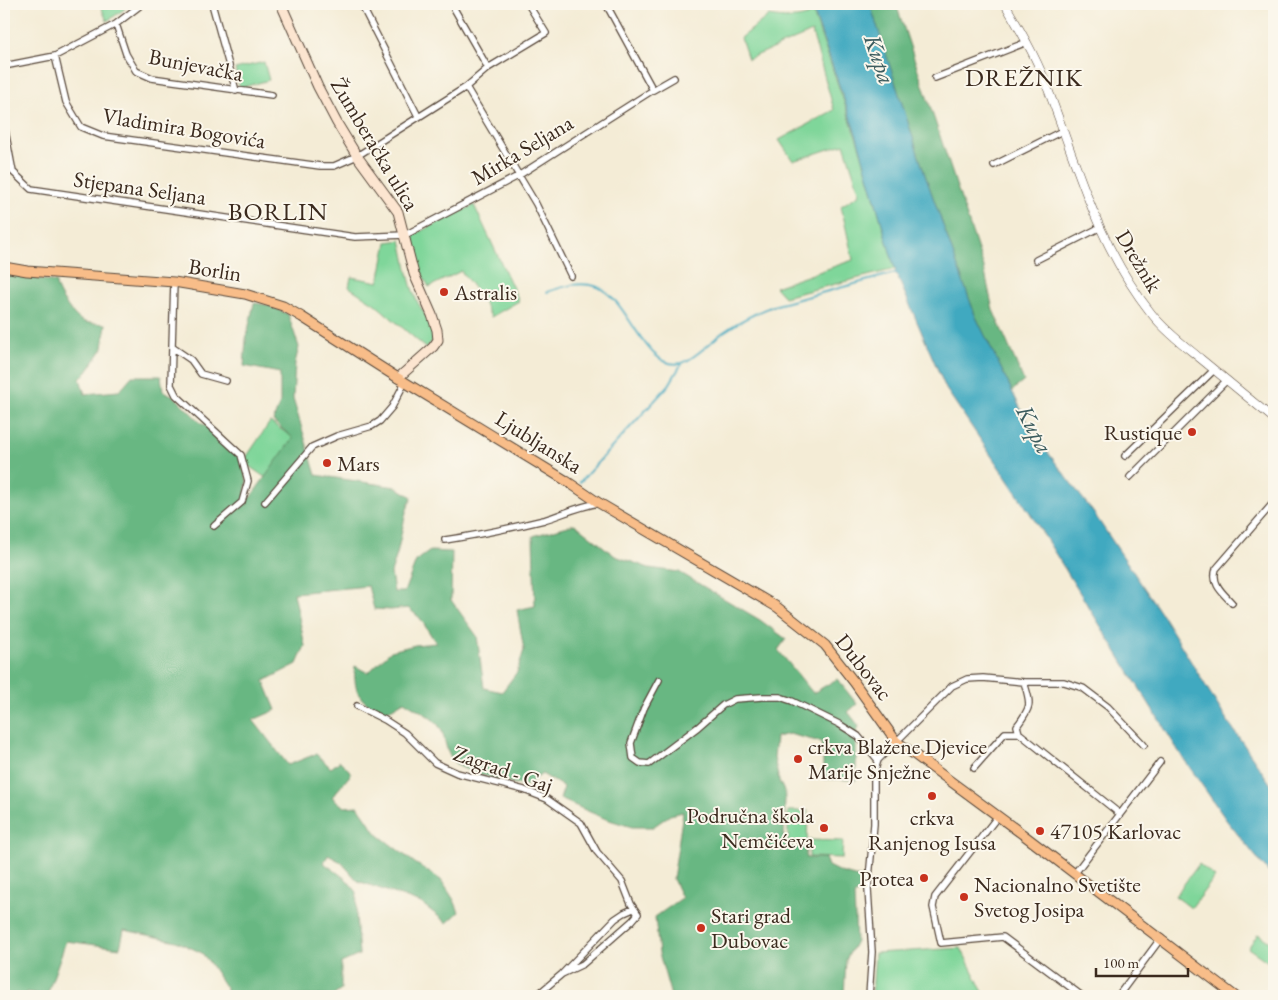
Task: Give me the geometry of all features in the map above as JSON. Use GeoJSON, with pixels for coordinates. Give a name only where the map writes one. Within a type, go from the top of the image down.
{"type":"FeatureCollection","features":[{"type":"Feature","properties":{"kind":"main road","name":"Žumberačka ulica"},"geometry":{"type":"LineString","coordinates":[[281,4],[318,87],[357,156],[398,212],[414,274],[432,314],[438,340],[402,380]]}},
{"type":"Feature","properties":{"kind":"main road","name":"Borlin"},"geometry":{"type":"LineString","coordinates":[[4,267],[27,271],[174,282],[245,294],[284,306],[402,380]]}},
{"type":"Feature","properties":{"kind":"main road","name":"Ljubljanska"},"geometry":{"type":"LineString","coordinates":[[402,380],[566,480],[599,503],[660,538]]}},
{"type":"Feature","properties":{"kind":"main road","name":"Dubovac"},"geometry":{"type":"LineString","coordinates":[[660,538],[763,597],[791,617],[825,645],[896,741],[1162,938],[1235,996]]}},
{"type":"Feature","properties":{"kind":"street"},"geometry":{"type":"LineString","coordinates":[[4,66],[56,56],[116,24],[142,4]]}},
{"type":"Feature","properties":{"kind":"street"},"geometry":{"type":"LineString","coordinates":[[212,4],[236,91]]}},
{"type":"Feature","properties":{"kind":"street"},"geometry":{"type":"LineString","coordinates":[[361,4],[418,116]]}},
{"type":"Feature","properties":{"kind":"street"},"geometry":{"type":"LineString","coordinates":[[454,4],[452,5],[488,68]]}},
{"type":"Feature","properties":{"kind":"street","name":"Vladimira Bogovića"},"geometry":{"type":"LineString","coordinates":[[56,56],[66,102],[81,127],[103,136],[320,166],[334,166],[357,156],[466,87],[488,68],[546,33],[528,4]]}},
{"type":"Feature","properties":{"kind":"street"},"geometry":{"type":"LineString","coordinates":[[606,4],[653,90]]}},
{"type":"Feature","properties":{"kind":"street","name":"Drežnik"},"geometry":{"type":"LineString","coordinates":[[1005,4],[1027,42],[1042,74],[1099,228],[1112,254],[1152,314],[1166,330],[1274,419]]}},
{"type":"Feature","properties":{"kind":"street","name":"Bunjevačka"},"geometry":{"type":"LineString","coordinates":[[116,24],[126,54],[136,71],[152,78],[272,95]]}},
{"type":"Feature","properties":{"kind":"street"},"geometry":{"type":"LineString","coordinates":[[935,78],[1027,42]]}},
{"type":"Feature","properties":{"kind":"street","name":"Mirka Seljana"},"geometry":{"type":"LineString","coordinates":[[405,235],[518,176],[674,78]]}},
{"type":"Feature","properties":{"kind":"street"},"geometry":{"type":"LineString","coordinates":[[466,87],[536,204],[570,276]]}},
{"type":"Feature","properties":{"kind":"street","name":"Stjepana Seljana"},"geometry":{"type":"LineString","coordinates":[[4,125],[13,172],[31,189],[355,237],[405,235]]}},
{"type":"Feature","properties":{"kind":"street"},"geometry":{"type":"LineString","coordinates":[[994,165],[1062,131]]}},
{"type":"Feature","properties":{"kind":"street"},"geometry":{"type":"LineString","coordinates":[[1036,260],[1099,228]]}},
{"type":"Feature","properties":{"kind":"street"},"geometry":{"type":"LineString","coordinates":[[174,282],[171,385],[176,395],[241,455],[248,481],[242,502],[214,526]]}},
{"type":"Feature","properties":{"kind":"street"},"geometry":{"type":"LineString","coordinates":[[172,347],[191,360],[201,374],[226,381]]}},
{"type":"Feature","properties":{"kind":"street"},"geometry":{"type":"LineString","coordinates":[[1125,456],[1214,370]]}},
{"type":"Feature","properties":{"kind":"street"},"geometry":{"type":"LineString","coordinates":[[265,502],[312,447],[321,442],[372,426],[380,421],[392,407],[402,380]]}},
{"type":"Feature","properties":{"kind":"street"},"geometry":{"type":"LineString","coordinates":[[1130,477],[1226,380]]}},
{"type":"Feature","properties":{"kind":"street"},"geometry":{"type":"LineString","coordinates":[[1232,603],[1218,588],[1214,577],[1216,569],[1274,502]]}},
{"type":"Feature","properties":{"kind":"street"},"geometry":{"type":"LineString","coordinates":[[445,540],[482,535],[546,519],[583,505],[599,503]]}},
{"type":"Feature","properties":{"kind":"street"},"geometry":{"type":"LineString","coordinates":[[868,996],[872,952],[868,888],[874,824],[874,773],[878,760],[952,686],[967,679],[983,678],[1024,682],[1064,682],[1083,688],[1108,707],[1144,745]]}},
{"type":"Feature","properties":{"kind":"street"},"geometry":{"type":"LineString","coordinates":[[659,680],[644,708],[632,742],[633,758],[640,763],[649,764],[698,727],[723,705],[734,699],[762,697],[780,697],[792,701],[839,724],[858,736],[878,760]]}},
{"type":"Feature","properties":{"kind":"street"},"geometry":{"type":"LineString","coordinates":[[1024,682],[1030,702],[1027,712],[1017,726],[1019,733],[1120,814]]}},
{"type":"Feature","properties":{"kind":"street","name":"Zagrad - Gaj"},"geometry":{"type":"LineString","coordinates":[[357,706],[385,720],[405,733],[436,763],[456,773],[524,790],[547,799],[581,823],[598,852],[622,881],[636,911]]}},
{"type":"Feature","properties":{"kind":"street"},"geometry":{"type":"LineString","coordinates":[[974,768],[1005,733],[1019,733]]}},
{"type":"Feature","properties":{"kind":"street"},"geometry":{"type":"LineString","coordinates":[[1075,873],[1160,762]]}},
{"type":"Feature","properties":{"kind":"street"},"geometry":{"type":"LineString","coordinates":[[998,816],[935,897],[933,907],[941,943],[1002,937],[1082,996]]}},
{"type":"Feature","properties":{"kind":"street"},"geometry":{"type":"LineString","coordinates":[[562,974],[583,964],[632,921],[636,911]]}},
{"type":"Feature","properties":{"kind":"street"},"geometry":{"type":"LineString","coordinates":[[536,996],[562,974],[615,919],[624,913],[636,911]]}},
{"type":"Feature","properties":{"kind":"street"},"geometry":{"type":"LineString","coordinates":[[1118,996],[1162,938]]}},
{"type":"Feature","properties":{"kind":"green space"},"geometry":{"type":"Polygon","coordinates":[[[107,4],[122,4],[125,9],[107,21],[101,7],[107,4]]]}},
{"type":"Feature","properties":{"kind":"green space"},"geometry":{"type":"Polygon","coordinates":[[[870,4],[896,4],[984,268],[993,310],[1024,381],[1012,391],[975,315],[924,172],[870,4]]]}},
{"type":"Feature","properties":{"kind":"green space"},"geometry":{"type":"Polygon","coordinates":[[[813,13],[859,145],[895,269],[784,297],[775,287],[853,260],[841,206],[860,194],[844,144],[793,161],[779,140],[834,110],[812,32],[748,59],[741,38],[768,16],[796,18],[813,13]]]}},
{"type":"Feature","properties":{"kind":"green space"},"geometry":{"type":"Polygon","coordinates":[[[264,62],[269,80],[240,88],[235,69],[264,62]]]}},
{"type":"Feature","properties":{"kind":"green space"},"geometry":{"type":"Polygon","coordinates":[[[474,205],[519,301],[491,317],[481,297],[461,271],[429,287],[419,269],[413,235],[474,205]]]}},
{"type":"Feature","properties":{"kind":"green space"},"geometry":{"type":"Polygon","coordinates":[[[401,240],[414,294],[432,329],[433,341],[426,348],[375,304],[349,287],[351,277],[379,282],[387,242],[401,240]]]}},
{"type":"Feature","properties":{"kind":"green space"},"geometry":{"type":"Polygon","coordinates":[[[4,273],[56,282],[61,297],[78,318],[87,323],[106,324],[103,348],[80,379],[85,394],[119,391],[132,376],[161,376],[163,391],[174,396],[201,423],[215,431],[239,457],[247,480],[245,494],[250,498],[293,438],[273,421],[280,403],[280,373],[244,366],[246,339],[254,303],[268,305],[288,314],[299,347],[295,363],[293,399],[316,475],[396,487],[412,497],[406,512],[391,573],[394,592],[404,592],[416,561],[430,551],[452,552],[451,600],[477,636],[484,688],[502,692],[517,672],[524,650],[517,610],[535,606],[533,536],[575,524],[615,556],[649,568],[679,572],[760,620],[786,639],[778,650],[813,693],[837,679],[857,704],[848,712],[859,726],[853,741],[856,743],[856,780],[823,779],[821,742],[789,734],[776,737],[774,758],[779,781],[785,793],[784,842],[787,847],[806,847],[806,858],[825,858],[828,866],[840,872],[862,878],[864,889],[854,895],[856,941],[846,960],[844,996],[671,996],[659,953],[655,917],[682,898],[673,879],[683,812],[670,815],[653,827],[632,827],[606,819],[560,799],[564,787],[542,774],[525,786],[489,777],[461,767],[450,757],[443,733],[438,725],[404,701],[384,713],[369,705],[357,690],[355,666],[368,673],[391,651],[415,645],[436,643],[420,618],[408,608],[374,609],[368,586],[294,593],[305,646],[297,664],[264,681],[276,710],[253,720],[288,765],[316,754],[331,768],[340,761],[352,773],[332,797],[344,807],[358,806],[377,834],[441,880],[454,900],[459,912],[447,923],[421,903],[358,881],[341,862],[328,855],[324,863],[346,879],[357,892],[356,916],[359,955],[341,963],[341,990],[333,996],[226,996],[226,988],[202,953],[176,941],[124,930],[120,948],[66,941],[47,995],[26,992],[25,996],[4,996],[4,273]]]}},
{"type":"Feature","properties":{"kind":"green space"},"geometry":{"type":"Polygon","coordinates":[[[270,422],[294,438],[266,478],[243,462],[270,422]]]}},
{"type":"Feature","properties":{"kind":"green space"},"geometry":{"type":"Polygon","coordinates":[[[788,811],[808,811],[807,845],[788,844],[788,811]]]}},
{"type":"Feature","properties":{"kind":"green space"},"geometry":{"type":"Polygon","coordinates":[[[809,840],[843,841],[842,858],[809,857],[809,840]]]}},
{"type":"Feature","properties":{"kind":"green space"},"geometry":{"type":"Polygon","coordinates":[[[1199,864],[1215,877],[1191,908],[1175,896],[1199,864]]]}},
{"type":"Feature","properties":{"kind":"green space"},"geometry":{"type":"Polygon","coordinates":[[[1258,934],[1274,945],[1274,966],[1248,948],[1258,934]]]}},
{"type":"Feature","properties":{"kind":"green space"},"geometry":{"type":"Polygon","coordinates":[[[961,948],[985,996],[872,996],[875,953],[961,948]]]}},
{"type":"Feature","properties":{"kind":"water","name":"Kupa"},"geometry":{"type":"Polygon","coordinates":[[[811,4],[870,4],[924,172],[975,315],[1031,430],[1093,512],[1163,616],[1223,714],[1274,789],[1274,879],[1227,821],[1181,755],[1030,513],[946,389],[896,273],[857,137],[811,4]]]}},
{"type":"Feature","properties":{"kind":"waterway"},"geometry":{"type":"LineString","coordinates":[[547,292],[577,284],[595,286],[607,293],[618,304],[647,346],[657,357],[669,363],[682,363],[697,354],[728,329],[773,306],[899,272]]}},
{"type":"Feature","properties":{"kind":"waterway"},"geometry":{"type":"LineString","coordinates":[[580,482],[669,385],[682,363]]}},
{"type":"Feature","properties":{"kind":"place","name":"Astralis"},"geometry":{"type":"Point","coordinates":[444,292]}},
{"type":"Feature","properties":{"kind":"place","name":"Rustique"},"geometry":{"type":"Point","coordinates":[1192,432]}},
{"type":"Feature","properties":{"kind":"place","name":"Mars"},"geometry":{"type":"Point","coordinates":[327,463]}},
{"type":"Feature","properties":{"kind":"place","name":"crkva Blažene Djevice Marije Snježne"},"geometry":{"type":"Point","coordinates":[798,759]}},
{"type":"Feature","properties":{"kind":"place","name":"crkva Ranjenog Isusa"},"geometry":{"type":"Point","coordinates":[932,796]}},
{"type":"Feature","properties":{"kind":"place","name":"Područna škola Nemčićeva"},"geometry":{"type":"Point","coordinates":[824,828]}},
{"type":"Feature","properties":{"kind":"place","name":"47105 Karlovac"},"geometry":{"type":"Point","coordinates":[1040,831]}},
{"type":"Feature","properties":{"kind":"place","name":"Protea"},"geometry":{"type":"Point","coordinates":[924,878]}},
{"type":"Feature","properties":{"kind":"place","name":"Nacionalno Svetište Svetog Josipa"},"geometry":{"type":"Point","coordinates":[964,897]}},
{"type":"Feature","properties":{"kind":"place","name":"Stari grad Dubovac"},"geometry":{"type":"Point","coordinates":[701,928]}},
{"type":"Feature","properties":{"kind":"district","name":"DREŽNIK"},"geometry":{"type":"Point","coordinates":[1024,77]}},
{"type":"Feature","properties":{"kind":"district","name":"BORLIN"},"geometry":{"type":"Point","coordinates":[278,211]}}]}
